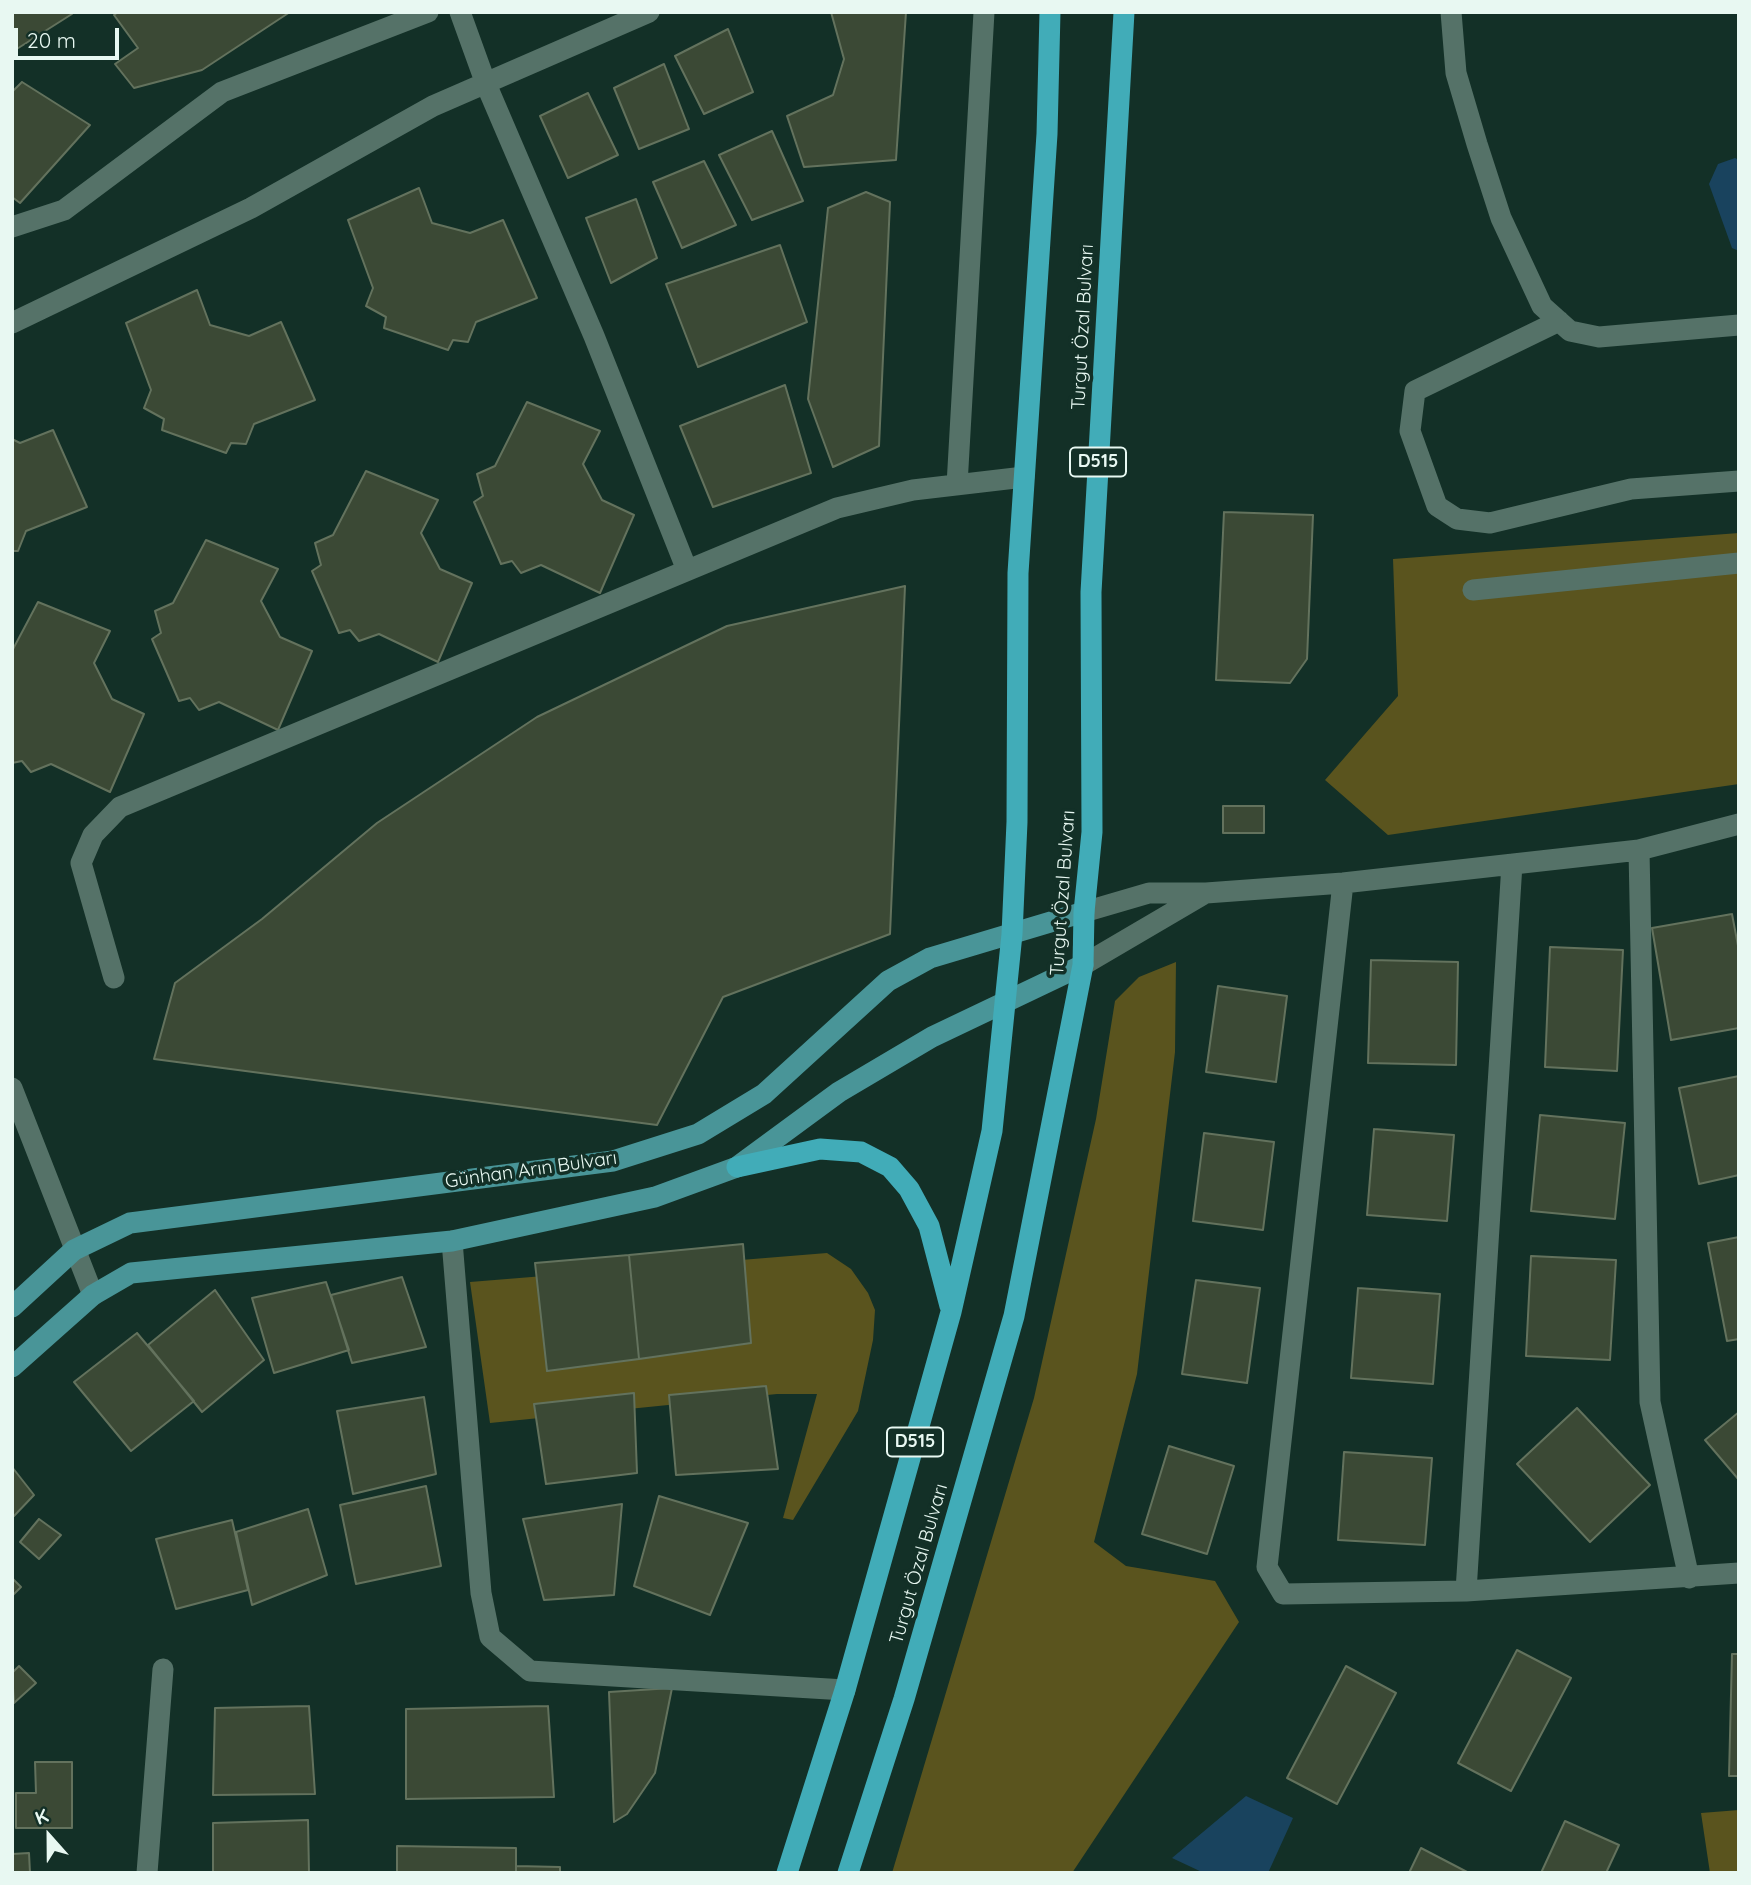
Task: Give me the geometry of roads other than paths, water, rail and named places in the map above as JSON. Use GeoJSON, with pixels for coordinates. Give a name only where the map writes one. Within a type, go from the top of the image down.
{"type":"FeatureCollection","features":[{"type":"Feature","properties":{"kind":"highway","name":"Turgut Özal Bulvarı"},"geometry":{"type":"LineString","coordinates":[[787,1873],[845,1690],[951,1312],[992,1131],[1012,934],[1017,822],[1018,573],[1047,134],[1050,12]]}},
{"type":"Feature","properties":{"kind":"highway","name":"Turgut Özal Bulvarı"},"geometry":{"type":"LineString","coordinates":[[848,1873],[904,1699],[1014,1316],[1083,965],[1084,912],[1092,832],[1091,592],[1124,12]]}},
{"type":"Feature","properties":{"kind":"highway"},"geometry":{"type":"LineString","coordinates":[[737,1167],[820,1149],[861,1152],[890,1167],[909,1189],[929,1226],[951,1312]]}},
{"type":"Feature","properties":{"kind":"main road","name":"Günhan Arın Bulvarı"},"geometry":{"type":"LineString","coordinates":[[12,1307],[74,1250],[130,1223],[613,1161],[698,1134],[764,1094],[888,981],[930,958],[1084,912]]}},
{"type":"Feature","properties":{"kind":"main road"},"geometry":{"type":"LineString","coordinates":[[12,1367],[93,1295],[131,1273],[452,1241],[655,1198],[737,1167],[839,1092],[932,1037],[1083,965]]}},
{"type":"Feature","properties":{"kind":"street"},"geometry":{"type":"LineString","coordinates":[[12,227],[64,209],[222,92],[428,12]]}},
{"type":"Feature","properties":{"kind":"street"},"geometry":{"type":"LineString","coordinates":[[460,12],[486,84],[594,335],[687,570]]}},
{"type":"Feature","properties":{"kind":"street"},"geometry":{"type":"LineString","coordinates":[[12,323],[251,208],[433,106],[649,12]]}},
{"type":"Feature","properties":{"kind":"street"},"geometry":{"type":"LineString","coordinates":[[957,485],[984,12]]}},
{"type":"Feature","properties":{"kind":"street"},"geometry":{"type":"LineString","coordinates":[[1451,12],[1456,73],[1501,218],[1542,306],[1570,331],[1599,337],[1739,325]]}},
{"type":"Feature","properties":{"kind":"street"},"geometry":{"type":"LineString","coordinates":[[1559,321],[1415,391],[1410,431],[1437,506],[1457,519],[1490,523],[1631,489],[1739,481]]}},
{"type":"Feature","properties":{"kind":"street"},"geometry":{"type":"LineString","coordinates":[[114,978],[81,863],[93,835],[120,807],[837,508],[913,490],[1024,477]]}},
{"type":"Feature","properties":{"kind":"street"},"geometry":{"type":"LineString","coordinates":[[1473,590],[1739,563]]}},
{"type":"Feature","properties":{"kind":"street"},"geometry":{"type":"LineString","coordinates":[[1084,912],[1149,893],[1206,893],[1343,883],[1639,849],[1739,824]]}},
{"type":"Feature","properties":{"kind":"street"},"geometry":{"type":"LineString","coordinates":[[1639,849],[1650,1402],[1689,1578]]}},
{"type":"Feature","properties":{"kind":"street"},"geometry":{"type":"LineString","coordinates":[[1466,1591],[1512,864]]}},
{"type":"Feature","properties":{"kind":"street"},"geometry":{"type":"LineString","coordinates":[[1343,883],[1267,1567],[1283,1594],[1466,1591],[1739,1573]]}},
{"type":"Feature","properties":{"kind":"street"},"geometry":{"type":"LineString","coordinates":[[1083,965],[1206,893]]}},
{"type":"Feature","properties":{"kind":"street"},"geometry":{"type":"LineString","coordinates":[[12,1088],[93,1295]]}},
{"type":"Feature","properties":{"kind":"street"},"geometry":{"type":"LineString","coordinates":[[452,1241],[481,1593],[490,1637],[530,1671],[845,1690]]}},
{"type":"Feature","properties":{"kind":"street"},"geometry":{"type":"LineString","coordinates":[[147,1873],[163,1669]]}},
{"type":"Feature","properties":{"kind":"water"},"geometry":{"type":"Polygon","coordinates":[[[1735,158],[1739,160],[1739,251],[1732,248],[1709,184],[1718,164],[1735,158]]]}},
{"type":"Feature","properties":{"kind":"water"},"geometry":{"type":"Polygon","coordinates":[[[1246,1796],[1293,1818],[1268,1873],[1204,1873],[1172,1858],[1246,1796]]]}}]}
